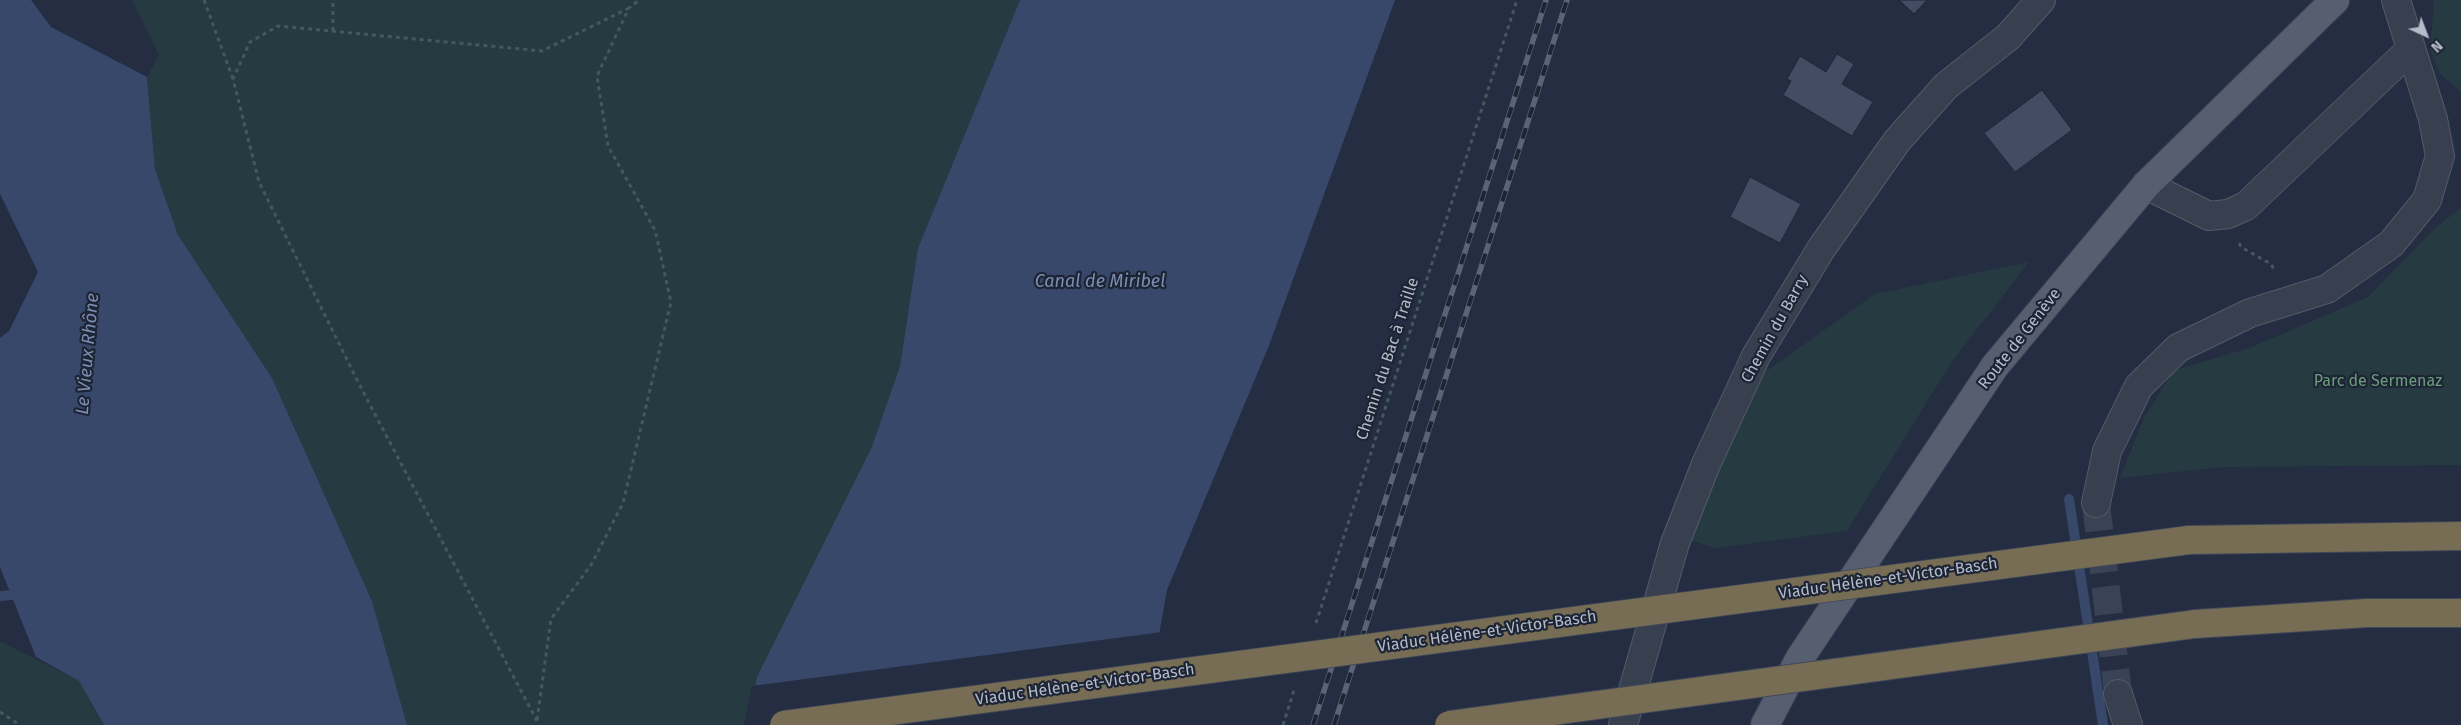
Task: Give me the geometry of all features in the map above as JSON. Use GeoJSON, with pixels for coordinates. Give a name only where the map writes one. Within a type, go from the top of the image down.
{"type":"FeatureCollection","features":[{"type":"Feature","properties":{"kind":"highway","name":"Viaduc Hélène-et-Victor-Basch"},"geometry":{"type":"LineString","coordinates":[[784,725],[2189,540],[2461,536]]}},
{"type":"Feature","properties":{"kind":"highway"},"geometry":{"type":"LineString","coordinates":[[1449,725],[2195,624],[2367,614],[2461,613]]}},
{"type":"Feature","properties":{"kind":"main road","name":"Route de Genève"},"geometry":{"type":"LineString","coordinates":[[1765,725],[1800,658],[1995,366],[2146,185],[2335,0]]}},
{"type":"Feature","properties":{"kind":"street","name":"Chemin du Barry"},"geometry":{"type":"LineString","coordinates":[[1622,725],[1675,543],[1706,464],[1756,356],[1821,249],[1897,141],[1946,86],[2008,37],[2041,0]]}},
{"type":"Feature","properties":{"kind":"street"},"geometry":{"type":"LineString","coordinates":[[2096,503],[2107,451],[2139,386],[2178,348],[2250,313],[2327,289],[2391,244],[2427,200],[2450,154],[2433,119],[2396,0]]}},
{"type":"Feature","properties":{"kind":"street"},"geometry":{"type":"LineString","coordinates":[[2146,185],[2209,216],[2228,214],[2246,206],[2411,49]]}},
{"type":"Feature","properties":{"kind":"street"},"geometry":{"type":"LineString","coordinates":[[2118,694],[2128,725]]}},
{"type":"Feature","properties":{"kind":"path"},"geometry":{"type":"LineString","coordinates":[[204,0],[233,79],[259,182],[363,391],[537,721],[551,619],[591,565],[623,503],[671,302],[655,230],[608,146],[597,76],[629,8]]}},
{"type":"Feature","properties":{"kind":"path"},"geometry":{"type":"LineString","coordinates":[[333,0],[333,31]]}},
{"type":"Feature","properties":{"kind":"path"},"geometry":{"type":"LineString","coordinates":[[233,79],[250,42],[278,26],[542,51],[629,8],[639,0]]}},
{"type":"Feature","properties":{"kind":"path","name":"Chemin du Bac à Traille"},"geometry":{"type":"LineString","coordinates":[[1313,631],[1517,0]]}},
{"type":"Feature","properties":{"kind":"path"},"geometry":{"type":"LineString","coordinates":[[2228,214],[2241,247],[2271,264],[2290,301]]}},
{"type":"Feature","properties":{"kind":"path"},"geometry":{"type":"LineString","coordinates":[[1283,725],[1295,687]]}},
{"type":"Feature","properties":{"kind":"path"},"geometry":{"type":"LineString","coordinates":[[0,712],[20,725]]}},
{"type":"Feature","properties":{"kind":"green space"},"geometry":{"type":"Polygon","coordinates":[[[132,0],[1020,0],[918,248],[900,366],[871,449],[757,677],[747,725],[407,725],[372,601],[272,378],[178,235],[155,169],[147,77],[159,55],[132,0]]]}},
{"type":"Feature","properties":{"kind":"green space"},"geometry":{"type":"Polygon","coordinates":[[[2434,0],[2461,0],[2461,92],[2440,74],[2430,50],[2434,0]]]}},
{"type":"Feature","properties":{"kind":"green space","name":"Parc de Sermenaz"},"geometry":{"type":"Polygon","coordinates":[[[2461,208],[2461,465],[2223,467],[2120,478],[2143,420],[2173,371],[2252,347],[2368,297],[2435,228],[2461,208]]]}},
{"type":"Feature","properties":{"kind":"green space"},"geometry":{"type":"Polygon","coordinates":[[[2029,262],[1951,363],[1847,531],[1715,548],[1686,539],[1729,433],[1710,411],[1875,294],[2029,262]]]}},
{"type":"Feature","properties":{"kind":"green space"},"geometry":{"type":"Polygon","coordinates":[[[0,641],[79,681],[104,725],[0,725],[0,641]]]}},
{"type":"Feature","properties":{"kind":"water","name":"Le Vieux Rhône"},"geometry":{"type":"Polygon","coordinates":[[[0,0],[31,0],[51,27],[147,77],[155,169],[178,235],[272,378],[372,601],[407,725],[104,725],[79,681],[36,657],[0,567],[0,338],[9,331],[38,272],[0,194],[0,0]]]}},
{"type":"Feature","properties":{"kind":"water","name":"Canal de Miribel"},"geometry":{"type":"Polygon","coordinates":[[[1020,0],[1395,0],[1268,348],[1167,590],[1143,725],[747,725],[757,677],[871,449],[900,366],[918,248],[1020,0]]]}},
{"type":"Feature","properties":{"kind":"pier"},"geometry":{"type":"Polygon","coordinates":[[[1162,632],[1146,725],[744,725],[752,686],[1162,632]]]}},
{"type":"Feature","properties":{"kind":"building"},"geometry":{"type":"Polygon","coordinates":[[[1899,0],[1927,0],[1914,14],[1899,0]]]}},
{"type":"Feature","properties":{"kind":"building"},"geometry":{"type":"Polygon","coordinates":[[[1837,54],[1854,64],[1842,84],[1873,102],[1852,136],[1783,95],[1791,81],[1787,79],[1800,56],[1826,72],[1837,54]]]}},
{"type":"Feature","properties":{"kind":"building"},"geometry":{"type":"Polygon","coordinates":[[[2042,90],[2072,130],[2015,172],[1984,133],[2042,90]]]}},
{"type":"Feature","properties":{"kind":"building"},"geometry":{"type":"Polygon","coordinates":[[[1750,177],[1801,204],[1780,243],[1730,217],[1750,177]]]}},
{"type":"Feature","properties":{"kind":"waterway"},"geometry":{"type":"LineString","coordinates":[[2069,499],[2103,725]]}},
{"type":"Feature","properties":{"kind":"waterway"},"geometry":{"type":"LineString","coordinates":[[0,596],[24,594]]}},
{"type":"Feature","properties":{"kind":"tunnel"},"geometry":{"type":"LineString","coordinates":[[2096,503],[2118,694]]}},
{"type":"Feature","properties":{"kind":"railway"},"geometry":{"type":"LineString","coordinates":[[1313,725],[1546,0]]}},
{"type":"Feature","properties":{"kind":"railway"},"geometry":{"type":"LineString","coordinates":[[1334,725],[1567,0]]}}]}
